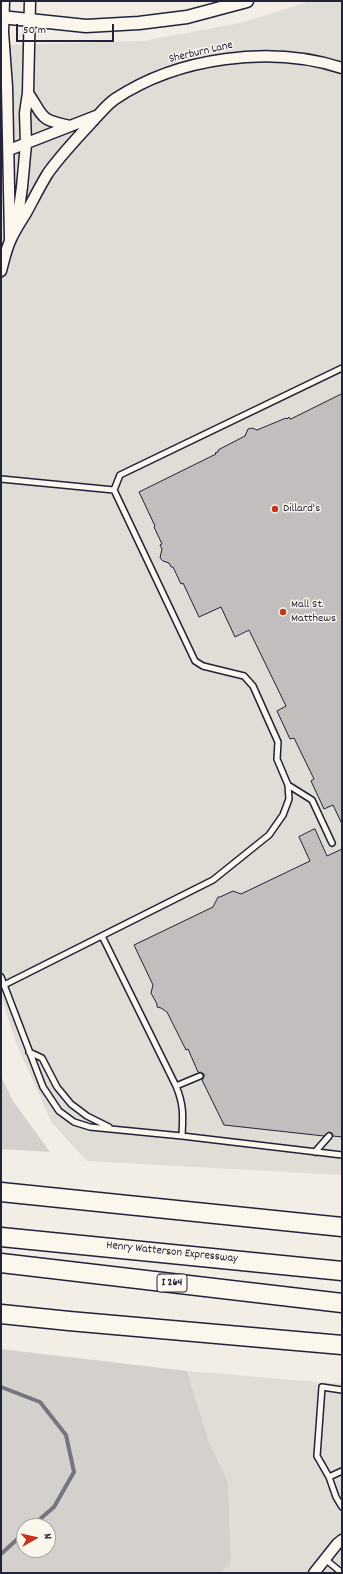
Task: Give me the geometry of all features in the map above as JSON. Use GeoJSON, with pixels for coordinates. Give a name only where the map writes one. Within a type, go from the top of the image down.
{"type":"FeatureCollection","features":[{"type":"Feature","properties":{"kind":"highway"},"geometry":{"type":"LineString","coordinates":[[1,1192],[342,1227]]}},
{"type":"Feature","properties":{"kind":"highway","name":"Henry Watterson Expressway"},"geometry":{"type":"LineString","coordinates":[[1,1237],[342,1271]]}},
{"type":"Feature","properties":{"kind":"highway","name":"I 264"},"geometry":{"type":"LineString","coordinates":[[1,1263],[342,1303]]}},
{"type":"Feature","properties":{"kind":"highway"},"geometry":{"type":"LineString","coordinates":[[1,1314],[342,1345]]}},
{"type":"Feature","properties":{"kind":"street","name":"Sherburn Lane"},"geometry":{"type":"LineString","coordinates":[[1,271],[10,239],[7,87],[2,17],[4,1]]}},
{"type":"Feature","properties":{"kind":"street","name":"Sherburn Lane"},"geometry":{"type":"LineString","coordinates":[[17,229],[26,144],[25,113],[28,93],[30,1]]}},
{"type":"Feature","properties":{"kind":"street"},"geometry":{"type":"LineString","coordinates":[[2,17],[86,26],[139,23],[187,17],[247,1]]}},
{"type":"Feature","properties":{"kind":"street","name":"Sherburn Lane"},"geometry":{"type":"LineString","coordinates":[[10,239],[47,175],[61,155],[114,100],[140,86],[190,66],[218,60],[247,57],[305,59],[342,68]]}},
{"type":"Feature","properties":{"kind":"street"},"geometry":{"type":"LineString","coordinates":[[28,93],[42,117],[50,122],[70,126]]}},
{"type":"Feature","properties":{"kind":"street","name":"Sherburn Lane"},"geometry":{"type":"LineString","coordinates":[[9,150],[100,114]]}},
{"type":"Feature","properties":{"kind":"street"},"geometry":{"type":"LineString","coordinates":[[314,1573],[337,1544],[342,1540]]}},
{"type":"Feature","properties":{"kind":"lane"},"geometry":{"type":"LineString","coordinates":[[4,985],[213,880],[269,835],[283,815],[288,799],[288,785],[277,759],[278,742],[253,686],[244,676],[203,666],[195,661],[114,490],[120,475],[342,368]]}},
{"type":"Feature","properties":{"kind":"lane"},"geometry":{"type":"LineString","coordinates":[[1,479],[114,490]]}},
{"type":"Feature","properties":{"kind":"lane"},"geometry":{"type":"LineString","coordinates":[[288,785],[312,800],[332,843]]}},
{"type":"Feature","properties":{"kind":"lane"},"geometry":{"type":"LineString","coordinates":[[102,936],[181,1098],[183,1112],[182,1136]]}},
{"type":"Feature","properties":{"kind":"lane"},"geometry":{"type":"LineString","coordinates":[[1,977],[43,1086],[59,1111],[74,1122],[90,1127],[110,1128],[342,1155]]}},
{"type":"Feature","properties":{"kind":"lane"},"geometry":{"type":"LineString","coordinates":[[30,1052],[42,1058],[57,1087],[70,1104],[87,1116],[110,1128]]}},
{"type":"Feature","properties":{"kind":"lane"},"geometry":{"type":"LineString","coordinates":[[176,1086],[200,1076]]}},
{"type":"Feature","properties":{"kind":"lane"},"geometry":{"type":"LineString","coordinates":[[315,1152],[329,1136]]}},
{"type":"Feature","properties":{"kind":"lane"},"geometry":{"type":"LineString","coordinates":[[342,1390],[322,1387],[317,1456],[329,1477],[342,1507]]}},
{"type":"Feature","properties":{"kind":"lane"},"geometry":{"type":"LineString","coordinates":[[329,1477],[342,1471]]}},
{"type":"Feature","properties":{"kind":"lane"},"geometry":{"type":"LineString","coordinates":[[325,1559],[342,1573]]}},
{"type":"Feature","properties":{"kind":"shaded area","name":"Mall St. Matthews"},"geometry":{"type":"Polygon","coordinates":[[[310,1],[342,1],[342,1175],[87,1161],[52,1123],[16,1043],[1,996],[1,45],[143,41],[241,23],[310,1]]]}},
{"type":"Feature","properties":{"kind":"shaded area"},"geometry":{"type":"Polygon","coordinates":[[[1,1076],[13,1101],[50,1152],[1,1149],[1,1076]]]}},
{"type":"Feature","properties":{"kind":"shaded area"},"geometry":{"type":"Polygon","coordinates":[[[1,1349],[187,1371],[209,1442],[228,1482],[231,1564],[220,1573],[1,1573],[1,1349]]]}},
{"type":"Feature","properties":{"kind":"shaded area"},"geometry":{"type":"Polygon","coordinates":[[[187,1371],[342,1384],[342,1573],[220,1573],[231,1564],[228,1482],[209,1442],[187,1371]]]}},
{"type":"Feature","properties":{"kind":"building","name":"Mall St. Matthews"},"geometry":{"type":"Polygon","coordinates":[[[342,394],[342,824],[333,805],[324,809],[311,781],[314,779],[294,738],[290,739],[277,711],[286,706],[249,630],[235,637],[221,607],[199,617],[183,583],[181,584],[173,567],[160,558],[162,549],[160,545],[162,544],[139,492],[216,454],[215,453],[218,452],[218,450],[245,436],[248,429],[252,428],[257,430],[289,417],[290,419],[342,394]]]}},
{"type":"Feature","properties":{"kind":"building"},"geometry":{"type":"Polygon","coordinates":[[[315,829],[327,856],[342,849],[342,1137],[333,1136],[332,1133],[329,1132],[324,1136],[224,1125],[202,1080],[204,1074],[198,1072],[188,1049],[186,1050],[167,1012],[157,1007],[151,993],[153,985],[134,945],[213,907],[218,897],[233,891],[241,894],[310,861],[299,837],[315,829]]]}},
{"type":"Feature","properties":{"kind":"waterway"},"geometry":{"type":"LineString","coordinates":[[1,1387],[40,1402],[66,1435],[74,1472],[54,1507],[41,1518]]}},
{"type":"Feature","properties":{"kind":"waterway"},"geometry":{"type":"LineString","coordinates":[[1,1554],[16,1540]]}},
{"type":"Feature","properties":{"kind":"place","name":"Dillard's"},"geometry":{"type":"Point","coordinates":[275,509]}},
{"type":"Feature","properties":{"kind":"place","name":"Mall St. Matthews"},"geometry":{"type":"Point","coordinates":[283,612]}}]}
